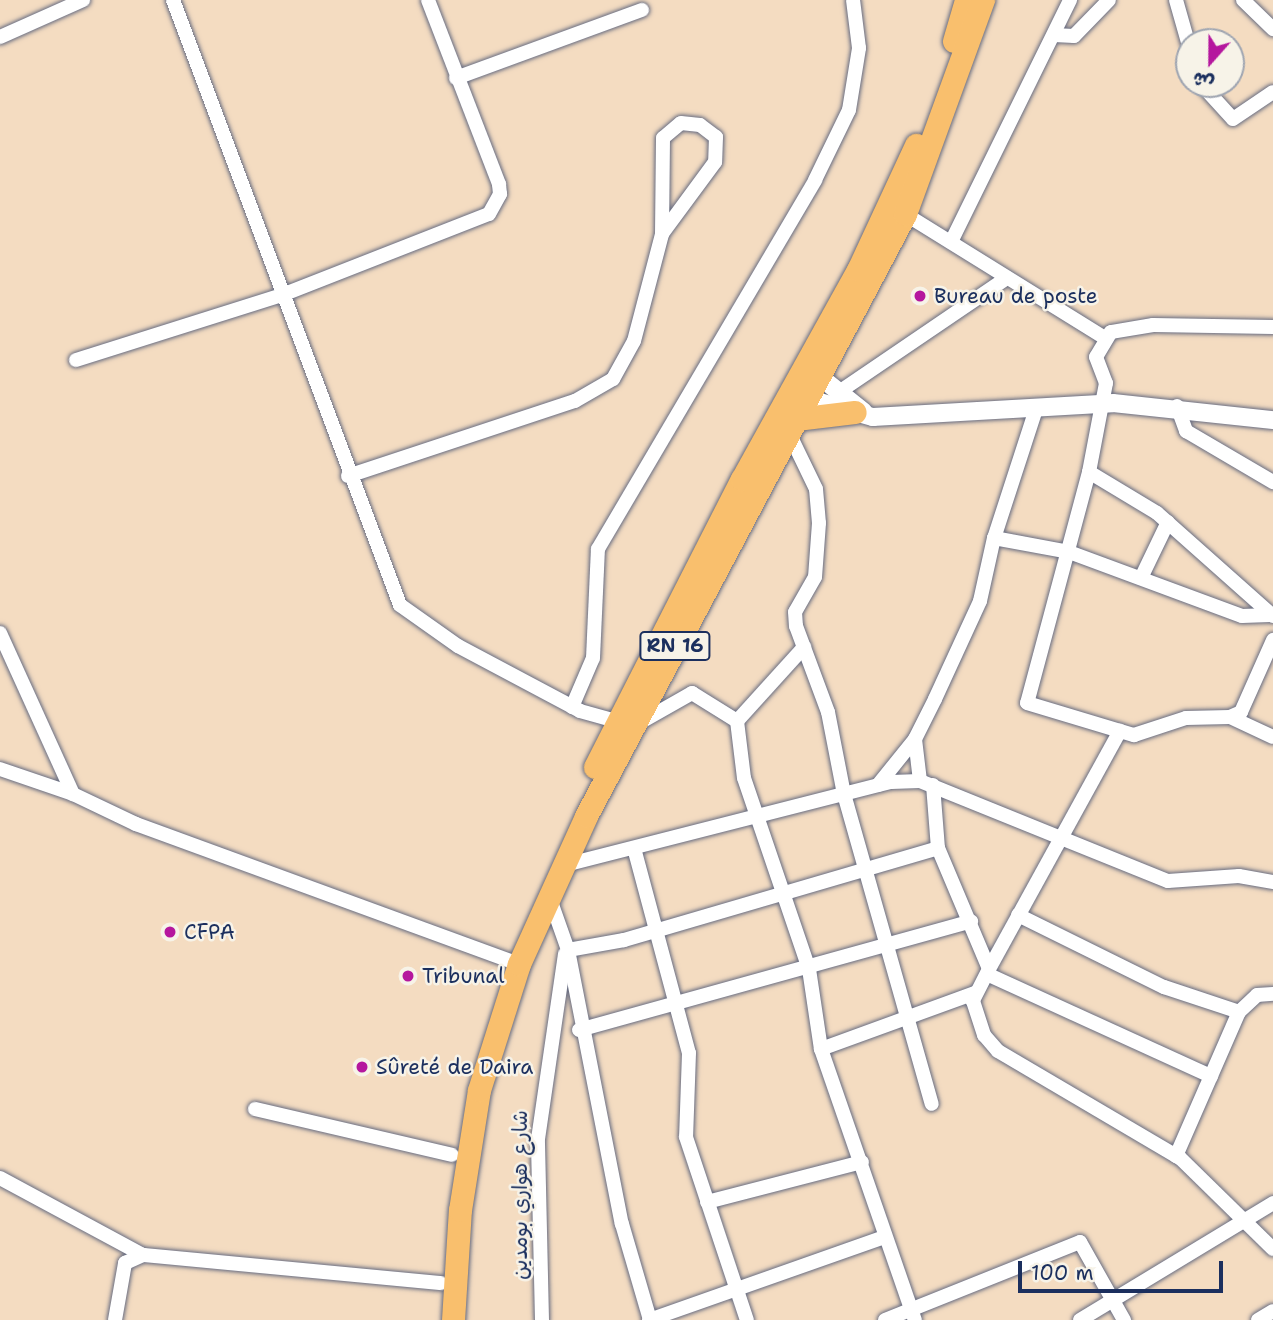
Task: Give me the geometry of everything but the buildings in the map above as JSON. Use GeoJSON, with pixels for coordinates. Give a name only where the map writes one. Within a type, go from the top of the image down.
{"type":"FeatureCollection","features":[{"type":"Feature","properties":{"kind":"main road","name":"RN 16"},"geometry":{"type":"LineString","coordinates":[[453,1320],[463,1188],[479,1090],[512,961],[549,894],[626,723],[795,411],[930,114],[966,0]]}},
{"type":"Feature","properties":{"kind":"main road","name":"RN 16"},"geometry":{"type":"LineString","coordinates":[[812,371],[905,214],[983,0]]}},
{"type":"Feature","properties":{"kind":"main road","name":"RN 16"},"geometry":{"type":"LineString","coordinates":[[440,1320],[452,1155],[469,1071],[512,961],[626,723],[795,411]]}},
{"type":"Feature","properties":{"kind":"main road"},"geometry":{"type":"LineString","coordinates":[[795,411],[861,413]]}},
{"type":"Feature","properties":{"kind":"street"},"geometry":{"type":"LineString","coordinates":[[0,37],[83,0]]}},
{"type":"Feature","properties":{"kind":"street"},"geometry":{"type":"LineString","coordinates":[[173,0],[348,476],[400,605],[458,646],[572,707],[626,723],[692,693],[737,721]]}},
{"type":"Feature","properties":{"kind":"street"},"geometry":{"type":"LineString","coordinates":[[76,360],[282,295],[489,214],[500,194],[499,184],[428,0]]}},
{"type":"Feature","properties":{"kind":"street"},"geometry":{"type":"LineString","coordinates":[[572,707],[593,658],[594,560],[604,535],[815,180],[849,110],[859,48],[853,0]]}},
{"type":"Feature","properties":{"kind":"street"},"geometry":{"type":"LineString","coordinates":[[951,242],[1070,0]]}},
{"type":"Feature","properties":{"kind":"street"},"geometry":{"type":"LineString","coordinates":[[1054,35],[1074,36],[1109,0]]}},
{"type":"Feature","properties":{"kind":"street"},"geometry":{"type":"LineString","coordinates":[[1176,0],[1184,28]]}},
{"type":"Feature","properties":{"kind":"street"},"geometry":{"type":"LineString","coordinates":[[1242,0],[1273,29]]}},
{"type":"Feature","properties":{"kind":"street"},"geometry":{"type":"LineString","coordinates":[[456,78],[642,10]]}},
{"type":"Feature","properties":{"kind":"street"},"geometry":{"type":"LineString","coordinates":[[1214,98],[1233,120],[1273,92]]}},
{"type":"Feature","properties":{"kind":"street"},"geometry":{"type":"LineString","coordinates":[[348,476],[597,391],[625,362],[634,341],[662,234],[663,138],[681,123],[700,125],[716,137],[715,162],[662,234]]}},
{"type":"Feature","properties":{"kind":"street"},"geometry":{"type":"LineString","coordinates":[[905,214],[1105,338]]}},
{"type":"Feature","properties":{"kind":"street"},"geometry":{"type":"LineString","coordinates":[[839,392],[1007,278]]}},
{"type":"Feature","properties":{"kind":"street"},"geometry":{"type":"LineString","coordinates":[[1273,327],[1153,325],[1120,328],[1105,338],[1096,356],[1106,383],[1089,472],[1069,552],[1024,699],[1120,731],[1141,734],[1186,718],[1230,718],[1273,737]]}},
{"type":"Feature","properties":{"kind":"street"},"geometry":{"type":"LineString","coordinates":[[812,371],[861,413],[1100,404],[1177,406],[1273,420]]}},
{"type":"Feature","properties":{"kind":"street"},"geometry":{"type":"LineString","coordinates":[[878,785],[915,739],[980,601],[994,538],[1037,406]]}},
{"type":"Feature","properties":{"kind":"street"},"geometry":{"type":"LineString","coordinates":[[1177,406],[1185,430],[1273,482]]}},
{"type":"Feature","properties":{"kind":"street"},"geometry":{"type":"LineString","coordinates":[[795,411],[818,506],[816,577],[794,617],[828,712],[844,794],[864,871],[932,1104]]}},
{"type":"Feature","properties":{"kind":"street"},"geometry":{"type":"LineString","coordinates":[[1089,472],[1168,522],[1272,616]]}},
{"type":"Feature","properties":{"kind":"street"},"geometry":{"type":"LineString","coordinates":[[1141,578],[1168,522]]}},
{"type":"Feature","properties":{"kind":"street"},"geometry":{"type":"LineString","coordinates":[[994,538],[1069,552],[1242,616],[1272,616]]}},
{"type":"Feature","properties":{"kind":"street"},"geometry":{"type":"LineString","coordinates":[[0,633],[73,794]]}},
{"type":"Feature","properties":{"kind":"street"},"geometry":{"type":"LineString","coordinates":[[1230,718],[1241,712],[1273,640]]}},
{"type":"Feature","properties":{"kind":"street"},"geometry":{"type":"LineString","coordinates":[[804,647],[737,721],[741,767],[809,969],[821,1049],[913,1315]]}},
{"type":"Feature","properties":{"kind":"street"},"geometry":{"type":"LineString","coordinates":[[821,1049],[975,993],[1120,731]]}},
{"type":"Feature","properties":{"kind":"street"},"geometry":{"type":"LineString","coordinates":[[915,739],[927,783],[938,848],[971,921],[989,972],[1211,1076]]}},
{"type":"Feature","properties":{"kind":"street"},"geometry":{"type":"LineString","coordinates":[[0,769],[73,794],[136,824],[512,961]]}},
{"type":"Feature","properties":{"kind":"street"},"geometry":{"type":"LineString","coordinates":[[561,866],[878,785],[927,783],[1168,881],[1239,876],[1273,882]]}},
{"type":"Feature","properties":{"kind":"street"},"geometry":{"type":"LineString","coordinates":[[634,848],[689,1053],[686,1137],[747,1320]]}},
{"type":"Feature","properties":{"kind":"street"},"geometry":{"type":"LineString","coordinates":[[567,948],[864,871],[938,848]]}},
{"type":"Feature","properties":{"kind":"street"},"geometry":{"type":"LineString","coordinates":[[549,894],[567,948],[579,1030],[650,1320],[885,1237]]}},
{"type":"Feature","properties":{"kind":"street"},"geometry":{"type":"LineString","coordinates":[[1018,915],[1164,987],[1239,1012]]}},
{"type":"Feature","properties":{"kind":"street"},"geometry":{"type":"LineString","coordinates":[[579,1030],[809,969],[971,921]]}},
{"type":"Feature","properties":{"kind":"street","name":"شارع هواري بومدين"},"geometry":{"type":"LineString","coordinates":[[542,1320],[538,1139],[567,948]]}},
{"type":"Feature","properties":{"kind":"street"},"geometry":{"type":"LineString","coordinates":[[975,993],[979,1023],[998,1051],[1176,1156],[1273,1249]]}},
{"type":"Feature","properties":{"kind":"street"},"geometry":{"type":"LineString","coordinates":[[1176,1156],[1239,1012],[1257,995],[1273,994]]}},
{"type":"Feature","properties":{"kind":"street"},"geometry":{"type":"LineString","coordinates":[[255,1109],[452,1155]]}},
{"type":"Feature","properties":{"kind":"street"},"geometry":{"type":"LineString","coordinates":[[707,1202],[862,1162]]}},
{"type":"Feature","properties":{"kind":"street"},"geometry":{"type":"LineString","coordinates":[[0,1178],[143,1255],[441,1283]]}},
{"type":"Feature","properties":{"kind":"street"},"geometry":{"type":"LineString","coordinates":[[1080,1320],[1114,1303],[1243,1219],[1273,1203]]}},
{"type":"Feature","properties":{"kind":"street"},"geometry":{"type":"LineString","coordinates":[[885,1320],[913,1315],[1080,1242],[1124,1320]]}},
{"type":"Feature","properties":{"kind":"street"},"geometry":{"type":"LineString","coordinates":[[115,1320],[125,1264],[143,1255]]}},
{"type":"Feature","properties":{"kind":"street"},"geometry":{"type":"LineString","coordinates":[[1258,1320],[1273,1311]]}},
{"type":"Feature","properties":{"kind":"place","name":"Bureau de poste"},"geometry":{"type":"Point","coordinates":[920,296]}},
{"type":"Feature","properties":{"kind":"place","name":"CFPA"},"geometry":{"type":"Point","coordinates":[170,932]}},
{"type":"Feature","properties":{"kind":"place","name":"Tribunal"},"geometry":{"type":"Point","coordinates":[408,976]}},
{"type":"Feature","properties":{"kind":"place","name":"Sûreté de Daira"},"geometry":{"type":"Point","coordinates":[362,1067]}}]}
